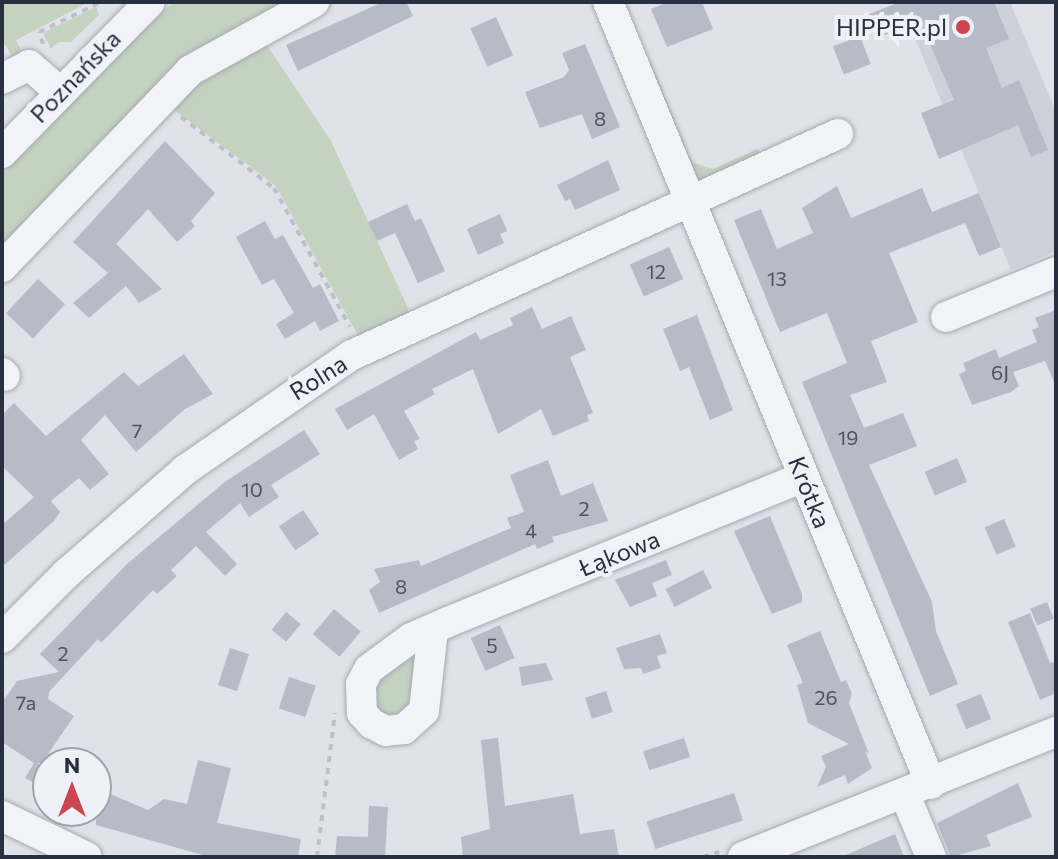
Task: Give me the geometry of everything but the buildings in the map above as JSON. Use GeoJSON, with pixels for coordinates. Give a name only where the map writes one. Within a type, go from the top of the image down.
{"type":"FeatureCollection","features":[{"type":"Feature","properties":{"kind":"street","name":"Poznańska"},"geometry":{"type":"LineString","coordinates":[[2,153],[59,91],[150,2]]}},
{"type":"Feature","properties":{"kind":"street"},"geometry":{"type":"LineString","coordinates":[[2,267],[157,100],[230,44],[314,2]]}},
{"type":"Feature","properties":{"kind":"street","name":"Krótka"},"geometry":{"type":"LineString","coordinates":[[608,2],[804,477],[918,790],[931,857]]}},
{"type":"Feature","properties":{"kind":"street"},"geometry":{"type":"LineString","coordinates":[[2,79],[29,65],[59,91]]}},
{"type":"Feature","properties":{"kind":"street"},"geometry":{"type":"LineString","coordinates":[[689,200],[838,134]]}},
{"type":"Feature","properties":{"kind":"street","name":"Rolna"},"geometry":{"type":"LineString","coordinates":[[2,638],[67,573],[185,470],[363,350],[689,200]]}},
{"type":"Feature","properties":{"kind":"street"},"geometry":{"type":"LineString","coordinates":[[946,317],[1056,272]]}},
{"type":"Feature","properties":{"kind":"street","name":"Łąkowa"},"geometry":{"type":"LineString","coordinates":[[433,629],[804,477]]}},
{"type":"Feature","properties":{"kind":"street"},"geometry":{"type":"LineString","coordinates":[[735,854],[918,790],[1056,732]]}},
{"type":"Feature","properties":{"kind":"street"},"geometry":{"type":"LineString","coordinates":[[2,816],[87,857]]}},
{"type":"Feature","properties":{"kind":"path"},"geometry":{"type":"LineString","coordinates":[[29,65],[45,50],[39,32],[101,2]]}},
{"type":"Feature","properties":{"kind":"path"},"geometry":{"type":"LineString","coordinates":[[157,100],[274,188],[363,350]]}},
{"type":"Feature","properties":{"kind":"path"},"geometry":{"type":"LineString","coordinates":[[317,857],[336,711]]}},
{"type":"Feature","properties":{"kind":"path"},"geometry":{"type":"LineString","coordinates":[[703,857],[735,854]]}},
{"type":"Feature","properties":{"kind":"shaded area"},"geometry":{"type":"Polygon","coordinates":[[[900,2],[1010,2],[1056,112],[1056,251],[1011,270],[900,2]]]}},
{"type":"Feature","properties":{"kind":"green space"},"geometry":{"type":"Polygon","coordinates":[[[2,2],[89,2],[16,40],[22,52],[12,57],[6,45],[2,47],[2,2]]]}},
{"type":"Feature","properties":{"kind":"green space"},"geometry":{"type":"Polygon","coordinates":[[[174,2],[297,2],[234,32],[2,254],[2,174],[113,55],[174,2]]]}},
{"type":"Feature","properties":{"kind":"green space"},"geometry":{"type":"Polygon","coordinates":[[[96,7],[99,15],[71,42],[58,42],[51,49],[43,33],[96,7]]]}},
{"type":"Feature","properties":{"kind":"green space"},"geometry":{"type":"Polygon","coordinates":[[[262,38],[331,141],[408,308],[409,316],[361,341],[276,186],[169,106],[189,82],[262,38]]]}},
{"type":"Feature","properties":{"kind":"green space"},"geometry":{"type":"Polygon","coordinates":[[[650,60],[692,162],[713,169],[757,149],[762,159],[696,185],[643,69],[650,60]]]}},
{"type":"Feature","properties":{"kind":"green space"},"geometry":{"type":"Polygon","coordinates":[[[416,650],[418,698],[404,717],[381,717],[368,689],[416,650]]]}},
{"type":"Feature","properties":{"kind":"place","name":"HIPPER.pl"},"geometry":{"type":"Point","coordinates":[963,27]}}]}
